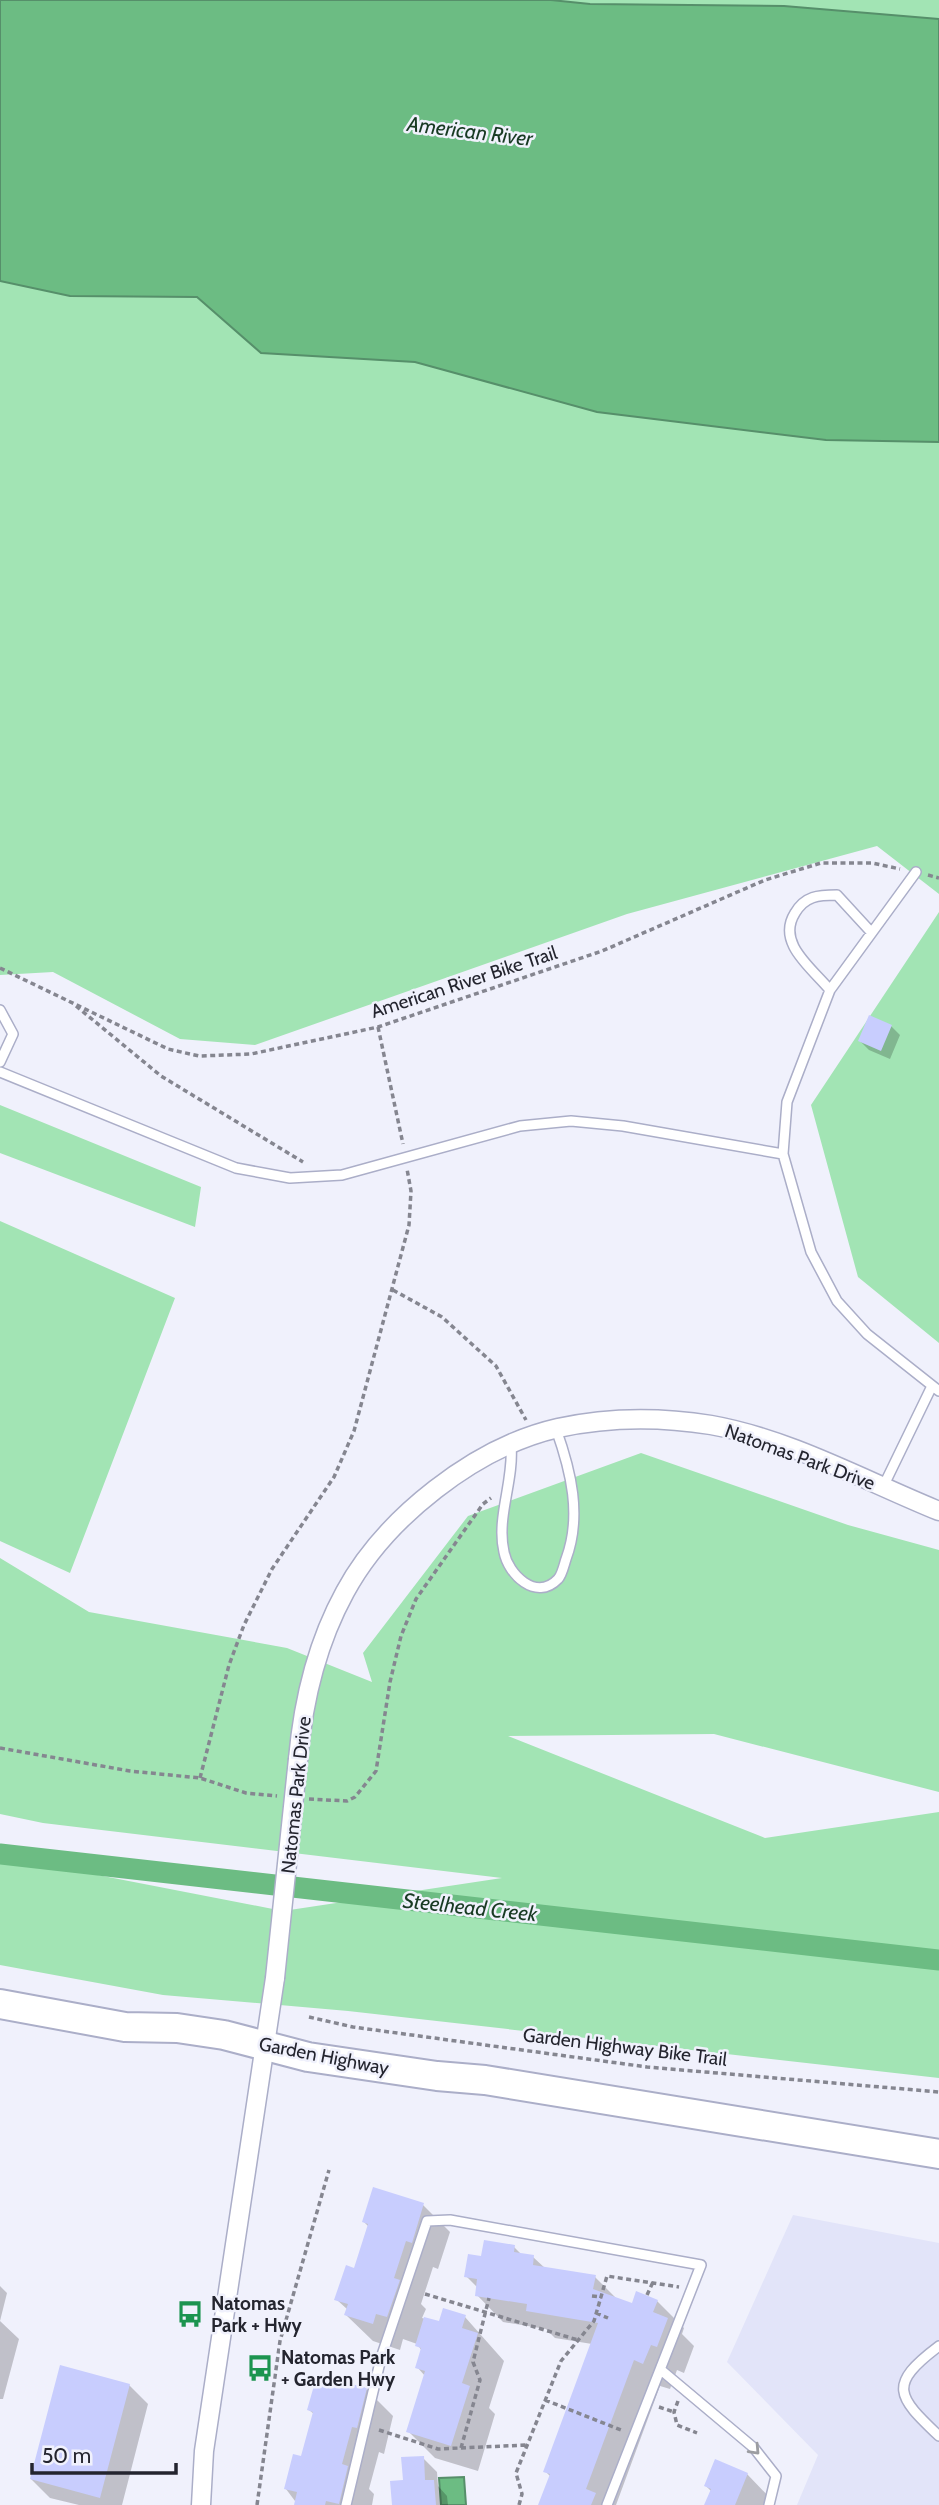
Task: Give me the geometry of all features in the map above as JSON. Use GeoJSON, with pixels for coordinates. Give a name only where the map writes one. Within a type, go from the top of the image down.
{"type":"FeatureCollection","features":[{"type":"Feature","properties":{"kind":"main road","name":"Garden Highway"},"geometry":{"type":"LineString","coordinates":[[0,2004],[125,2027],[177,2028],[308,2057],[437,2076],[485,2080],[939,2154]]}},
{"type":"Feature","properties":{"kind":"main road","name":"Garden Highway"},"geometry":{"type":"LineString","coordinates":[[649,2107],[939,2174]]}},
{"type":"Feature","properties":{"kind":"street","name":"Natomas Park Drive"},"geometry":{"type":"LineString","coordinates":[[201,2505],[204,2451],[275,1978],[301,1721],[326,1632],[345,1591],[370,1553],[406,1515],[450,1478],[511,1446],[556,1429],[608,1420],[665,1420],[713,1426],[820,1460],[939,1511]]}},
{"type":"Feature","properties":{"kind":"lane"},"geometry":{"type":"LineString","coordinates":[[883,1487],[935,1390],[867,1334],[837,1301],[811,1252],[783,1154],[787,1102],[830,990],[916,872]]}},
{"type":"Feature","properties":{"kind":"lane"},"geometry":{"type":"LineString","coordinates":[[830,990],[796,953],[789,939],[790,920],[801,902],[818,895],[836,895],[871,932]]}},
{"type":"Feature","properties":{"kind":"lane"},"geometry":{"type":"LineString","coordinates":[[0,1010],[13,1034],[0,1062]]}},
{"type":"Feature","properties":{"kind":"lane"},"geometry":{"type":"LineString","coordinates":[[0,1072],[236,1168],[290,1178],[341,1175],[520,1126],[571,1121],[623,1126],[783,1154]]}},
{"type":"Feature","properties":{"kind":"lane"},"geometry":{"type":"LineString","coordinates":[[511,1446],[513,1465],[503,1516],[503,1550],[510,1572],[528,1586],[544,1587],[558,1578],[569,1550],[575,1513],[569,1465],[556,1429]]}},
{"type":"Feature","properties":{"kind":"lane"},"geometry":{"type":"LineString","coordinates":[[346,2505],[381,2358],[427,2221],[450,2220],[701,2265],[607,2505]]}},
{"type":"Feature","properties":{"kind":"lane"},"geometry":{"type":"LineString","coordinates":[[939,2346],[916,2363],[906,2377],[902,2394],[908,2406],[939,2436]]}},
{"type":"Feature","properties":{"kind":"lane"},"geometry":{"type":"LineString","coordinates":[[661,2370],[754,2448],[776,2476],[769,2505]]}},
{"type":"Feature","properties":{"kind":"path","name":"American River Bike Trail"},"geometry":{"type":"LineString","coordinates":[[0,968],[134,1035],[199,1056],[251,1054],[378,1027],[602,951],[765,880],[821,863],[872,863],[939,878]]}},
{"type":"Feature","properties":{"kind":"path"},"geometry":{"type":"LineString","coordinates":[[70,1001],[161,1076],[304,1163]]}},
{"type":"Feature","properties":{"kind":"path"},"geometry":{"type":"LineString","coordinates":[[200,1778],[229,1665],[244,1625],[272,1569],[334,1477],[354,1431],[409,1225],[411,1191],[378,1027]]}},
{"type":"Feature","properties":{"kind":"path"},"geometry":{"type":"LineString","coordinates":[[393,1290],[442,1317],[496,1366],[536,1437]]}},
{"type":"Feature","properties":{"kind":"path","name":"Garden Highway Bike Trail"},"geometry":{"type":"LineString","coordinates":[[309,2017],[353,2027],[647,2067],[939,2092]]}},
{"type":"Feature","properties":{"kind":"path"},"geometry":{"type":"LineString","coordinates":[[257,2505],[278,2354],[329,2170]]}},
{"type":"Feature","properties":{"kind":"path"},"geometry":{"type":"LineString","coordinates":[[519,2505],[522,2494],[516,2473],[561,2361],[596,2313],[607,2276],[691,2290]]}},
{"type":"Feature","properties":{"kind":"path"},"geometry":{"type":"LineString","coordinates":[[647,2295],[653,2282]]}},
{"type":"Feature","properties":{"kind":"path"},"geometry":{"type":"LineString","coordinates":[[425,2294],[578,2340]]}},
{"type":"Feature","properties":{"kind":"path"},"geometry":{"type":"LineString","coordinates":[[592,2296],[601,2297]]}},
{"type":"Feature","properties":{"kind":"path"},"geometry":{"type":"LineString","coordinates":[[461,2448],[480,2380],[473,2362],[489,2298]]}},
{"type":"Feature","properties":{"kind":"path"},"geometry":{"type":"LineString","coordinates":[[596,2313],[608,2318]]}},
{"type":"Feature","properties":{"kind":"path"},"geometry":{"type":"LineString","coordinates":[[683,2389],[674,2412],[677,2425],[697,2433]]}},
{"type":"Feature","properties":{"kind":"path"},"geometry":{"type":"LineString","coordinates":[[545,2400],[635,2435]]}},
{"type":"Feature","properties":{"kind":"path"},"geometry":{"type":"LineString","coordinates":[[364,2425],[438,2449],[527,2445]]}},
{"type":"Feature","properties":{"kind":"shaded area"},"geometry":{"type":"Polygon","coordinates":[[[551,0],[939,0],[939,19],[784,6],[590,4],[551,0]]]}},
{"type":"Feature","properties":{"kind":"shaded area"},"geometry":{"type":"Polygon","coordinates":[[[0,281],[70,296],[197,297],[261,353],[415,362],[597,412],[825,440],[939,442],[939,894],[877,846],[627,914],[255,1045],[180,1039],[53,972],[0,975],[0,281]]]}},
{"type":"Feature","properties":{"kind":"shaded area"},"geometry":{"type":"Polygon","coordinates":[[[939,912],[939,1343],[858,1277],[811,1105],[939,912]]]}},
{"type":"Feature","properties":{"kind":"shaded area"},"geometry":{"type":"Polygon","coordinates":[[[0,1105],[201,1187],[195,1227],[0,1153],[0,1105]]]}},
{"type":"Feature","properties":{"kind":"shaded area"},"geometry":{"type":"Polygon","coordinates":[[[0,1221],[175,1298],[70,1573],[0,1541],[0,1221]]]}},
{"type":"Feature","properties":{"kind":"shaded area"},"geometry":{"type":"Polygon","coordinates":[[[641,1453],[848,1525],[939,1550],[939,1792],[714,1734],[508,1736],[765,1838],[939,1812],[939,2078],[348,2011],[163,1995],[0,1965],[0,1856],[283,1911],[502,1878],[43,1823],[0,1814],[0,1558],[89,1612],[287,1648],[372,1682],[363,1653],[468,1516],[641,1453]]]}},
{"type":"Feature","properties":{"kind":"shaded area"},"geometry":{"type":"Polygon","coordinates":[[[793,2215],[939,2243],[939,2505],[797,2505],[818,2455],[727,2362],[793,2215]]]}},
{"type":"Feature","properties":{"kind":"water","name":"American River"},"geometry":{"type":"Polygon","coordinates":[[[0,0],[551,0],[590,4],[784,6],[939,19],[939,442],[826,440],[597,412],[415,362],[261,353],[197,297],[70,296],[0,281],[0,0]]]}},
{"type":"Feature","properties":{"kind":"water"},"geometry":{"type":"Polygon","coordinates":[[[464,2477],[466,2505],[441,2505],[439,2478],[464,2477]]]}},
{"type":"Feature","properties":{"kind":"building"},"geometry":{"type":"Polygon","coordinates":[[[869,1015],[892,1025],[881,1051],[858,1041],[869,1015]]]}},
{"type":"Feature","properties":{"kind":"building"},"geometry":{"type":"Polygon","coordinates":[[[373,2187],[424,2203],[412,2243],[406,2241],[394,2278],[400,2280],[387,2317],[376,2314],[373,2324],[344,2315],[348,2304],[334,2300],[346,2265],[354,2268],[368,2224],[362,2222],[373,2187]]]}},
{"type":"Feature","properties":{"kind":"building"},"geometry":{"type":"Polygon","coordinates":[[[484,2240],[515,2245],[514,2252],[534,2255],[533,2265],[596,2275],[593,2289],[632,2303],[636,2291],[658,2300],[653,2312],[668,2318],[657,2347],[651,2345],[643,2364],[634,2360],[586,2489],[596,2493],[591,2505],[538,2505],[550,2474],[543,2472],[598,2323],[526,2311],[527,2304],[475,2296],[477,2279],[464,2277],[468,2254],[481,2256],[484,2240]]]}},
{"type":"Feature","properties":{"kind":"building"},"geometry":{"type":"Polygon","coordinates":[[[443,2308],[466,2315],[462,2328],[478,2333],[462,2383],[470,2386],[451,2446],[406,2432],[425,2371],[415,2368],[421,2348],[415,2346],[424,2317],[439,2321],[443,2308]]]}},
{"type":"Feature","properties":{"kind":"building"},"geometry":{"type":"Polygon","coordinates":[[[60,2365],[130,2384],[100,2498],[30,2479],[60,2365]]]}},
{"type":"Feature","properties":{"kind":"building"},"geometry":{"type":"Polygon","coordinates":[[[317,2375],[367,2388],[357,2428],[352,2427],[342,2464],[348,2466],[339,2504],[326,2501],[325,2505],[294,2505],[297,2492],[284,2489],[293,2454],[301,2456],[313,2412],[307,2410],[317,2375]]]}},
{"type":"Feature","properties":{"kind":"building"},"geometry":{"type":"Polygon","coordinates":[[[424,2456],[425,2480],[434,2480],[436,2505],[392,2505],[390,2481],[403,2480],[401,2457],[424,2456]]]}},
{"type":"Feature","properties":{"kind":"building"},"geometry":{"type":"Polygon","coordinates":[[[715,2459],[748,2473],[735,2505],[704,2505],[711,2489],[704,2486],[715,2459]]]}},
{"type":"Feature","properties":{"kind":"waterway","name":"Steelhead Creek"},"geometry":{"type":"LineString","coordinates":[[0,1854],[939,1960]]}},
{"type":"Feature","properties":{"kind":"place","name":"Natomas Park + Hwy"},"geometry":{"type":"Point","coordinates":[190,2314]}},
{"type":"Feature","properties":{"kind":"place","name":"Natomas Park + Garden Hwy"},"geometry":{"type":"Point","coordinates":[260,2368]}}]}
